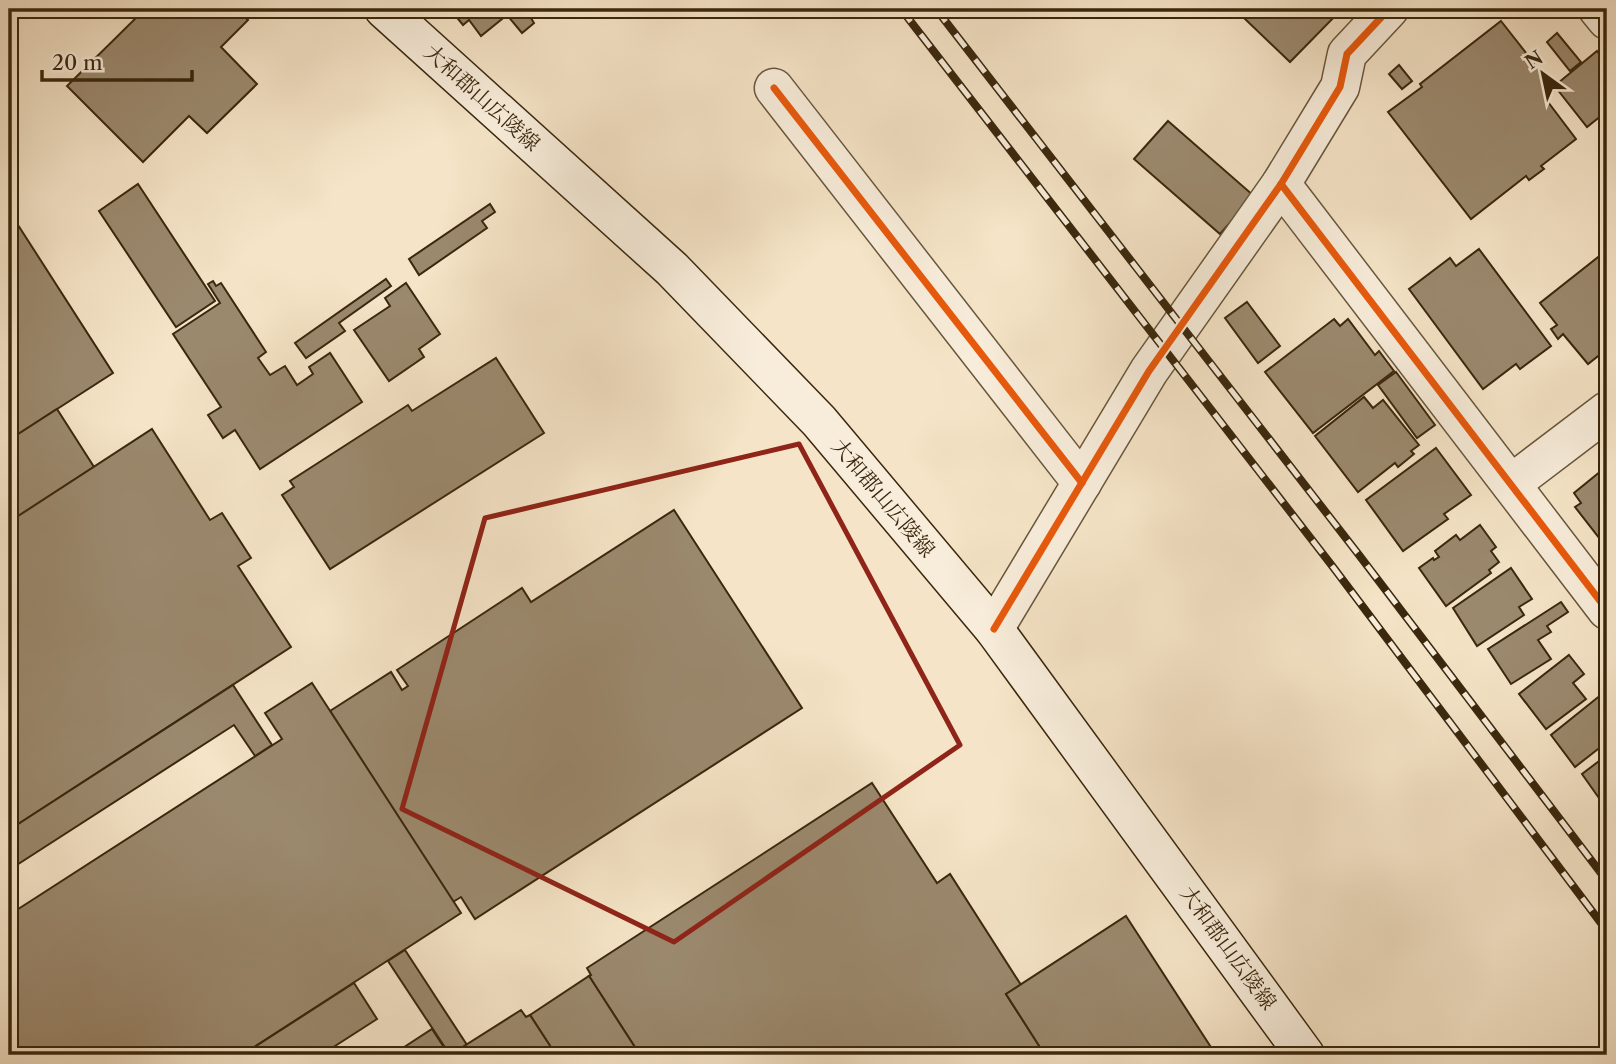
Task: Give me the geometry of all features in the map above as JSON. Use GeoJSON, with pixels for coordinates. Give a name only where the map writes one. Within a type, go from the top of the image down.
{"type":"FeatureCollection","features":[{"type":"Feature","properties":{"kind":"street","name":"大和郡山広陵線"},"geometry":{"type":"LineString","coordinates":[[384,9],[672,269],[819,421],[994,629],[1305,1055]]}},
{"type":"Feature","properties":{"kind":"street"},"geometry":{"type":"LineString","coordinates":[[994,629],[1149,371],[1281,184],[1340,87],[1347,54],[1389,9]]}},
{"type":"Feature","properties":{"kind":"street"},"geometry":{"type":"LineString","coordinates":[[1598,9],[1607,20]]}},
{"type":"Feature","properties":{"kind":"street"},"geometry":{"type":"LineString","coordinates":[[774,88],[1082,483]]}},
{"type":"Feature","properties":{"kind":"street"},"geometry":{"type":"LineString","coordinates":[[1281,184],[1607,610]]}},
{"type":"Feature","properties":{"kind":"street"},"geometry":{"type":"LineString","coordinates":[[1511,484],[1607,411]]}},
{"type":"Feature","properties":{"kind":"highlighted area"},"geometry":{"type":"Polygon","coordinates":[[[799,444],[960,745],[674,942],[402,809],[485,518],[799,444]]]}},
{"type":"Feature","properties":{"kind":"building"},"geometry":{"type":"Polygon","coordinates":[[[145,9],[237,9],[248,20],[221,47],[257,84],[207,133],[189,116],[143,162],[67,86],[145,9]]]}},
{"type":"Feature","properties":{"kind":"building"},"geometry":{"type":"Polygon","coordinates":[[[450,9],[537,9],[529,15],[534,23],[522,33],[507,15],[481,36],[469,20],[463,25],[450,9]]]}},
{"type":"Feature","properties":{"kind":"building"},"geometry":{"type":"Polygon","coordinates":[[[1253,9],[1342,9],[1290,62],[1244,18],[1253,9]]]}},
{"type":"Feature","properties":{"kind":"building"},"geometry":{"type":"Polygon","coordinates":[[[1501,21],[1555,90],[1545,98],[1576,139],[1541,166],[1544,169],[1529,180],[1526,176],[1471,219],[1388,112],[1501,21]]]}},
{"type":"Feature","properties":{"kind":"building"},"geometry":{"type":"Polygon","coordinates":[[[1557,33],[1581,62],[1570,71],[1547,42],[1557,33]]]}},
{"type":"Feature","properties":{"kind":"building"},"geometry":{"type":"Polygon","coordinates":[[[1597,51],[1607,64],[1607,111],[1587,127],[1557,89],[1561,86],[1558,83],[1597,51]]]}},
{"type":"Feature","properties":{"kind":"building"},"geometry":{"type":"Polygon","coordinates":[[[1399,65],[1412,81],[1402,89],[1389,74],[1399,65]]]}},
{"type":"Feature","properties":{"kind":"building"},"geometry":{"type":"Polygon","coordinates":[[[1168,121],[1254,196],[1220,234],[1134,159],[1168,121]]]}},
{"type":"Feature","properties":{"kind":"building"},"geometry":{"type":"Polygon","coordinates":[[[138,184],[215,301],[176,327],[99,211],[138,184]]]}},
{"type":"Feature","properties":{"kind":"building"},"geometry":{"type":"Polygon","coordinates":[[[490,204],[495,212],[482,221],[487,228],[419,275],[409,259],[490,204]]]}},
{"type":"Feature","properties":{"kind":"building"},"geometry":{"type":"Polygon","coordinates":[[[9,211],[113,373],[9,440],[9,211]]]}},
{"type":"Feature","properties":{"kind":"building"},"geometry":{"type":"Polygon","coordinates":[[[1479,249],[1551,346],[1520,369],[1516,364],[1483,389],[1409,289],[1450,258],[1456,266],[1479,249]]]}},
{"type":"Feature","properties":{"kind":"building"},"geometry":{"type":"Polygon","coordinates":[[[1607,250],[1607,349],[1588,364],[1563,334],[1558,339],[1551,329],[1557,325],[1540,303],[1607,250]]]}},
{"type":"Feature","properties":{"kind":"building"},"geometry":{"type":"Polygon","coordinates":[[[386,279],[391,286],[339,323],[345,331],[306,358],[295,343],[386,279]]]}},
{"type":"Feature","properties":{"kind":"building"},"geometry":{"type":"Polygon","coordinates":[[[213,281],[216,286],[221,283],[266,352],[258,358],[270,375],[285,366],[297,385],[313,374],[309,367],[330,353],[362,402],[260,469],[235,430],[223,438],[208,415],[221,407],[173,334],[220,303],[208,284],[213,281]]]}},
{"type":"Feature","properties":{"kind":"building"},"geometry":{"type":"Polygon","coordinates":[[[406,283],[440,334],[419,349],[424,357],[389,381],[354,330],[390,306],[385,298],[406,283]]]}},
{"type":"Feature","properties":{"kind":"building"},"geometry":{"type":"Polygon","coordinates":[[[1247,302],[1280,346],[1258,363],[1225,318],[1247,302]]]}},
{"type":"Feature","properties":{"kind":"building"},"geometry":{"type":"Polygon","coordinates":[[[1334,319],[1340,326],[1348,319],[1375,355],[1379,351],[1394,371],[1313,433],[1265,372],[1334,319]]]}},
{"type":"Feature","properties":{"kind":"building"},"geometry":{"type":"Polygon","coordinates":[[[496,358],[544,433],[330,569],[282,495],[294,487],[290,481],[408,405],[412,411],[496,358]]]}},
{"type":"Feature","properties":{"kind":"building"},"geometry":{"type":"Polygon","coordinates":[[[1396,372],[1435,425],[1417,438],[1378,385],[1396,372]]]}},
{"type":"Feature","properties":{"kind":"building"},"geometry":{"type":"Polygon","coordinates":[[[1364,397],[1373,408],[1383,400],[1419,445],[1411,451],[1414,454],[1398,467],[1395,463],[1358,492],[1315,436],[1364,397]]]}},
{"type":"Feature","properties":{"kind":"building"},"geometry":{"type":"Polygon","coordinates":[[[57,409],[94,467],[9,522],[9,440],[57,409]]]}},
{"type":"Feature","properties":{"kind":"building"},"geometry":{"type":"Polygon","coordinates":[[[152,429],[210,520],[222,513],[251,558],[238,566],[291,647],[9,830],[9,522],[152,429]]]}},
{"type":"Feature","properties":{"kind":"building"},"geometry":{"type":"Polygon","coordinates":[[[1436,448],[1471,495],[1444,514],[1448,519],[1403,551],[1366,500],[1436,448]]]}},
{"type":"Feature","properties":{"kind":"building"},"geometry":{"type":"Polygon","coordinates":[[[1607,466],[1607,548],[1575,507],[1581,503],[1574,493],[1607,466]]]}},
{"type":"Feature","properties":{"kind":"building"},"geometry":{"type":"Polygon","coordinates":[[[674,510],[802,708],[475,919],[461,897],[453,902],[330,711],[391,672],[402,690],[408,686],[397,670],[522,588],[531,602],[674,510]]]}},
{"type":"Feature","properties":{"kind":"building"},"geometry":{"type":"Polygon","coordinates":[[[1480,525],[1496,547],[1491,551],[1499,562],[1489,570],[1491,573],[1446,606],[1419,568],[1439,557],[1435,551],[1456,535],[1460,540],[1480,525]]]}},
{"type":"Feature","properties":{"kind":"building"},"geometry":{"type":"Polygon","coordinates":[[[1511,568],[1532,599],[1519,607],[1524,615],[1477,646],[1453,608],[1511,568]]]}},
{"type":"Feature","properties":{"kind":"building"},"geometry":{"type":"Polygon","coordinates":[[[1561,602],[1568,612],[1547,626],[1551,632],[1538,640],[1551,659],[1511,684],[1488,649],[1561,602]]]}},
{"type":"Feature","properties":{"kind":"building"},"geometry":{"type":"Polygon","coordinates":[[[1569,655],[1584,674],[1573,683],[1586,699],[1546,729],[1519,694],[1569,655]]]}},
{"type":"Feature","properties":{"kind":"building"},"geometry":{"type":"Polygon","coordinates":[[[312,683],[461,913],[242,1055],[9,1055],[9,915],[282,739],[265,713],[312,683]]]}},
{"type":"Feature","properties":{"kind":"building"},"geometry":{"type":"Polygon","coordinates":[[[233,685],[272,745],[255,756],[234,725],[9,870],[9,830],[233,685]]]}},
{"type":"Feature","properties":{"kind":"building"},"geometry":{"type":"Polygon","coordinates":[[[1607,690],[1607,716],[1602,720],[1607,726],[1607,742],[1575,767],[1551,735],[1607,690]]]}},
{"type":"Feature","properties":{"kind":"building"},"geometry":{"type":"Polygon","coordinates":[[[1607,755],[1607,807],[1606,808],[1582,774],[1607,755]]]}},
{"type":"Feature","properties":{"kind":"building"},"geometry":{"type":"Polygon","coordinates":[[[872,783],[937,883],[950,874],[1021,985],[1006,994],[1045,1055],[640,1055],[589,976],[591,975],[587,968],[872,783]]]}},
{"type":"Feature","properties":{"kind":"building"},"geometry":{"type":"Polygon","coordinates":[[[1126,916],[1216,1055],[1045,1055],[1006,994],[1126,916]]]}},
{"type":"Feature","properties":{"kind":"building"},"geometry":{"type":"Polygon","coordinates":[[[405,950],[467,1045],[450,1055],[388,961],[405,950]]]}},
{"type":"Feature","properties":{"kind":"building"},"geometry":{"type":"Polygon","coordinates":[[[589,976],[640,1055],[556,1055],[530,1015],[589,976]]]}},
{"type":"Feature","properties":{"kind":"building"},"geometry":{"type":"Polygon","coordinates":[[[354,983],[377,1019],[321,1055],[242,1055],[354,983]]]}},
{"type":"Feature","properties":{"kind":"building"},"geometry":{"type":"Polygon","coordinates":[[[521,1010],[526,1017],[530,1015],[556,1055],[450,1055],[521,1010]]]}},
{"type":"Feature","properties":{"kind":"building"},"geometry":{"type":"Polygon","coordinates":[[[432,1029],[449,1055],[392,1055],[432,1029]]]}},
{"type":"Feature","properties":{"kind":"railway"},"geometry":{"type":"LineString","coordinates":[[901,9],[1333,567],[1607,931]]}},
{"type":"Feature","properties":{"kind":"railway"},"geometry":{"type":"LineString","coordinates":[[936,9],[1359,555],[1607,881]]}},
{"type":"Feature","properties":{"kind":"cycle path"},"geometry":{"type":"LineString","coordinates":[[994,629],[1149,371],[1281,184],[1340,87],[1347,54],[1389,9]]}},
{"type":"Feature","properties":{"kind":"cycle path"},"geometry":{"type":"LineString","coordinates":[[774,88],[1082,483]]}},
{"type":"Feature","properties":{"kind":"cycle path"},"geometry":{"type":"LineString","coordinates":[[1281,184],[1607,610]]}}]}
